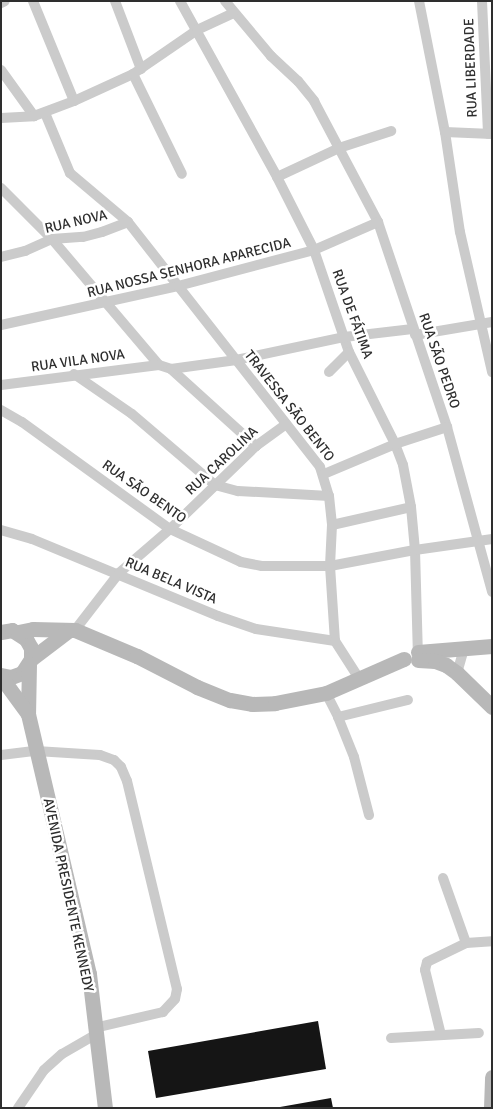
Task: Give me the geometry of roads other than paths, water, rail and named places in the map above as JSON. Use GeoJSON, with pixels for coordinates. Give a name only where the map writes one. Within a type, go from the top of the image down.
{"type":"FeatureCollection","features":[{"type":"Feature","properties":{"kind":"main road"},"geometry":{"type":"LineString","coordinates":[[1,632],[18,632],[33,629],[72,630],[230,700],[252,704],[275,703],[326,693],[413,657],[464,648],[492,646]]}},
{"type":"Feature","properties":{"kind":"main road","name":"AVENIDA PRESIDENTE KENNEDY"},"geometry":{"type":"LineString","coordinates":[[1,676],[11,677],[22,673],[30,661],[72,630]]}},
{"type":"Feature","properties":{"kind":"main road","name":"AVENIDA PRESIDENTE KENNEDY"},"geometry":{"type":"LineString","coordinates":[[18,632],[26,638],[31,648],[28,714],[89,974],[94,1032],[105,1108]]}},
{"type":"Feature","properties":{"kind":"main road"},"geometry":{"type":"LineString","coordinates":[[413,657],[435,661],[457,673],[492,707]]}},
{"type":"Feature","properties":{"kind":"main road","name":"AVENIDA PRESIDENTE KENNEDY"},"geometry":{"type":"LineString","coordinates":[[1,676],[28,714]]}},
{"type":"Feature","properties":{"kind":"main road"},"geometry":{"type":"LineString","coordinates":[[491,1108],[492,1077]]}},
{"type":"Feature","properties":{"kind":"street"},"geometry":{"type":"LineString","coordinates":[[1,3],[5,1]]}},
{"type":"Feature","properties":{"kind":"street"},"geometry":{"type":"LineString","coordinates":[[33,1],[74,101]]}},
{"type":"Feature","properties":{"kind":"street"},"geometry":{"type":"LineString","coordinates":[[115,1],[137,72],[182,174]]}},
{"type":"Feature","properties":{"kind":"street","name":"RUA DE FÁTIMA"},"geometry":{"type":"LineString","coordinates":[[180,1],[278,177],[314,250],[349,352],[395,444],[403,465],[411,507],[415,550],[413,657]]}},
{"type":"Feature","properties":{"kind":"street","name":"RUA SÃO PEDRO"},"geometry":{"type":"LineString","coordinates":[[225,1],[233,13],[271,56],[298,81],[314,101],[378,222],[447,427],[492,592]]}},
{"type":"Feature","properties":{"kind":"street"},"geometry":{"type":"LineString","coordinates":[[419,1],[424,17],[460,232],[486,323],[492,372]]}},
{"type":"Feature","properties":{"kind":"street","name":"RUA LIBERDADE"},"geometry":{"type":"LineString","coordinates":[[482,1],[490,134]]}},
{"type":"Feature","properties":{"kind":"street"},"geometry":{"type":"LineString","coordinates":[[1,118],[34,116],[74,101],[137,72],[197,30],[233,13]]}},
{"type":"Feature","properties":{"kind":"street"},"geometry":{"type":"LineString","coordinates":[[1,70],[34,116]]}},
{"type":"Feature","properties":{"kind":"street","name":"TRAVESSA SÃO BENTO"},"geometry":{"type":"LineString","coordinates":[[45,113],[70,173],[128,222],[324,474],[329,496],[332,525],[330,566],[335,641]]}},
{"type":"Feature","properties":{"kind":"street"},"geometry":{"type":"LineString","coordinates":[[278,177],[339,148],[391,131]]}},
{"type":"Feature","properties":{"kind":"street"},"geometry":{"type":"LineString","coordinates":[[444,132],[490,134]]}},
{"type":"Feature","properties":{"kind":"street"},"geometry":{"type":"LineString","coordinates":[[1,188],[52,239],[159,365],[171,369],[256,446]]}},
{"type":"Feature","properties":{"kind":"street","name":"RUA NOVA"},"geometry":{"type":"LineString","coordinates":[[1,257],[24,251],[52,239],[83,237],[128,222]]}},
{"type":"Feature","properties":{"kind":"street","name":"RUA NOSSA SENHORA APARECIDA"},"geometry":{"type":"LineString","coordinates":[[1,325],[108,303],[314,250],[378,222]]}},
{"type":"Feature","properties":{"kind":"street"},"geometry":{"type":"LineString","coordinates":[[171,369],[236,360],[344,337],[414,332],[486,323]]}},
{"type":"Feature","properties":{"kind":"street"},"geometry":{"type":"LineString","coordinates":[[328,372],[349,352]]}},
{"type":"Feature","properties":{"kind":"street","name":"RUA VILA NOVA"},"geometry":{"type":"LineString","coordinates":[[1,385],[74,374],[159,365]]}},
{"type":"Feature","properties":{"kind":"street"},"geometry":{"type":"LineString","coordinates":[[74,374],[132,414],[215,486],[238,491],[329,496]]}},
{"type":"Feature","properties":{"kind":"street","name":"RUA SÃO BENTO"},"geometry":{"type":"LineString","coordinates":[[1,410],[30,427],[170,529],[241,562],[262,566],[330,566],[415,550],[492,539]]}},
{"type":"Feature","properties":{"kind":"street","name":"RUA CAROLINA"},"geometry":{"type":"LineString","coordinates":[[72,630],[119,573],[170,529],[256,446],[286,424]]}},
{"type":"Feature","properties":{"kind":"street"},"geometry":{"type":"LineString","coordinates":[[324,474],[395,444],[447,427]]}},
{"type":"Feature","properties":{"kind":"street"},"geometry":{"type":"LineString","coordinates":[[332,525],[411,507]]}},
{"type":"Feature","properties":{"kind":"street","name":"RUA BELA VISTA"},"geometry":{"type":"LineString","coordinates":[[1,530],[32,539],[119,573],[218,616],[256,629],[335,641]]}},
{"type":"Feature","properties":{"kind":"street"},"geometry":{"type":"LineString","coordinates":[[335,641],[360,680]]}},
{"type":"Feature","properties":{"kind":"street"},"geometry":{"type":"LineString","coordinates":[[457,673],[464,648]]}},
{"type":"Feature","properties":{"kind":"street"},"geometry":{"type":"LineString","coordinates":[[326,693],[338,717],[354,758],[369,815]]}},
{"type":"Feature","properties":{"kind":"street"},"geometry":{"type":"LineString","coordinates":[[338,717],[408,700]]}},
{"type":"Feature","properties":{"kind":"street"},"geometry":{"type":"LineString","coordinates":[[1,755],[36,751],[100,755],[114,760],[121,768],[127,781],[177,989],[175,999],[162,1012],[94,1032],[62,1054],[44,1070],[18,1108]]}},
{"type":"Feature","properties":{"kind":"street"},"geometry":{"type":"LineString","coordinates":[[443,878],[466,943]]}},
{"type":"Feature","properties":{"kind":"street"},"geometry":{"type":"LineString","coordinates":[[441,1034],[425,965],[430,960],[466,943],[492,941]]}},
{"type":"Feature","properties":{"kind":"street"},"geometry":{"type":"LineString","coordinates":[[391,1038],[479,1033]]}}]}
